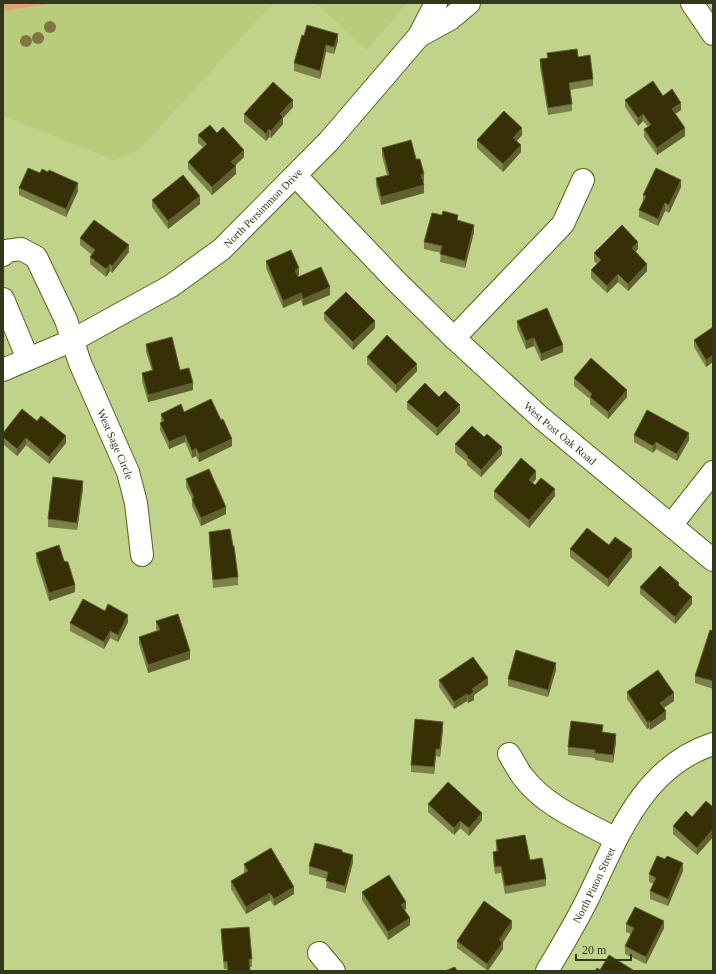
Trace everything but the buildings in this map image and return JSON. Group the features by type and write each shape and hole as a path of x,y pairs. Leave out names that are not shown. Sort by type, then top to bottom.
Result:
{"street":[{"name":"North Persimmon Drive","path":"3,370 73,340 171,286 222,249 329,141 419,36 436,3"},
{"name":"North Persimmon Drive","path":"419,36 450,19 469,3"},
{"path":"692,3 713,34"},
{"name":"West Post Oak Road","path":"296,176 394,280 454,338 540,417 672,524 713,560"},
{"path":"454,338 563,224 583,180"},
{"path":"3,254 6,251 21,249 36,257 66,320 73,340"},
{"path":"3,299 28,359"},
{"name":"West Sage Circle","path":"73,340 80,363 128,472 136,503 142,555"},
{"path":"672,524 713,472"},
{"name":"North Pinon Street","path":"547,971 577,921 635,804 656,780 682,760 713,744"},
{"name":"North Pinon Street","path":"509,754 524,778 539,794 561,809 616,840"},
{"path":"319,953 334,971"}],"shaded area":[{"path":"3,3 273,3 139,150 114,160 3,116"},
{"path":"3,3 56,3 3,11"},
{"path":"316,3 407,3 367,50"}]}
